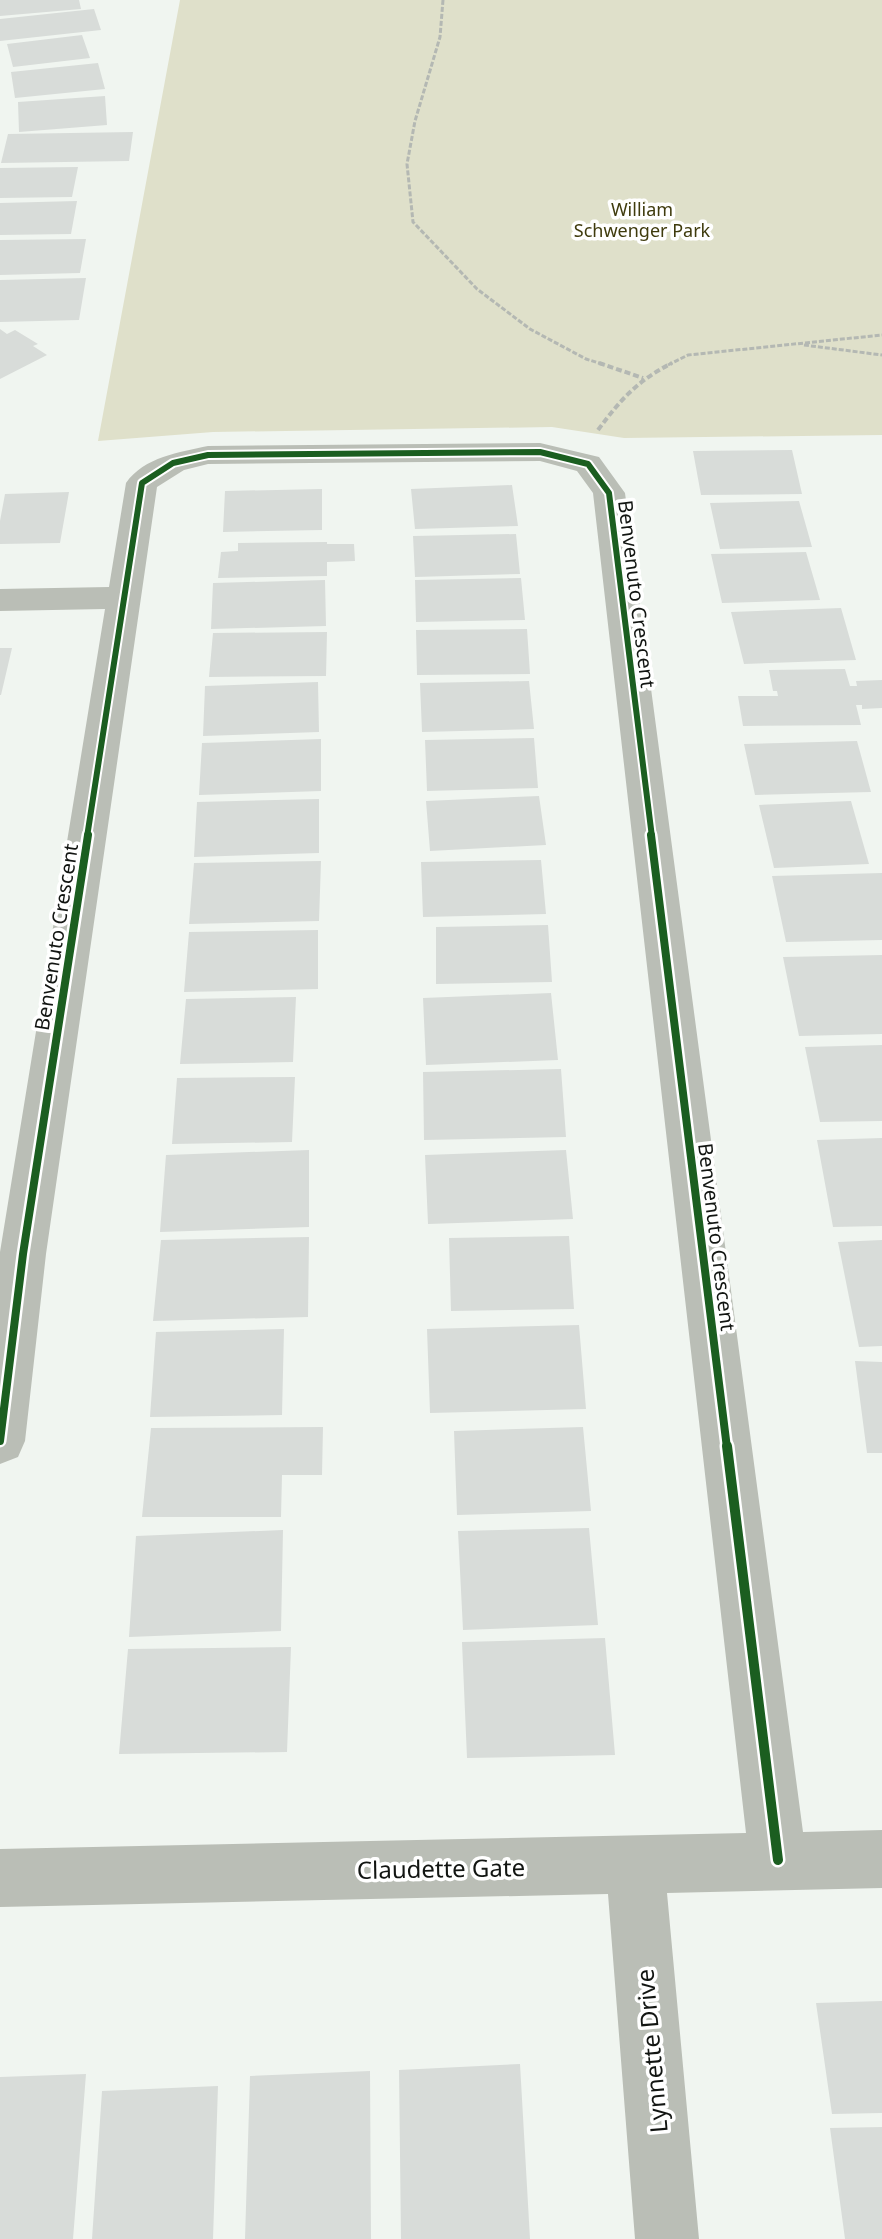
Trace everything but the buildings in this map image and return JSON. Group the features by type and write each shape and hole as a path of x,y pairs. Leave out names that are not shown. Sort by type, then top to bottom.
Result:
{"street":[{"name":"Benvenuto Crescent","path":"0,1441 23,1254 142,483 173,463 208,455 540,452 588,464 609,493 778,1860"},
{"path":"0,600 124,598"},
{"name":"Claudette Gate","path":"0,1878 882,1859"},
{"name":"Lynnette Drive","path":"635,1864 667,2239"}],"path":[{"path":"443,0 440,37 415,121 407,164 413,222 477,289 530,329 586,359 643,378"},
{"path":"588,464 598,428 643,378 688,355 882,335"},
{"path":"791,343 882,355"}],"green space":[{"name":"William Schwenger Park","path":"180,0 882,0 882,435 624,438 552,427 213,432 98,441"}],"cycle path":[{"path":"0,1441 23,1254 142,483 173,463 208,455 540,452 588,464 609,493 778,1860"}]}
